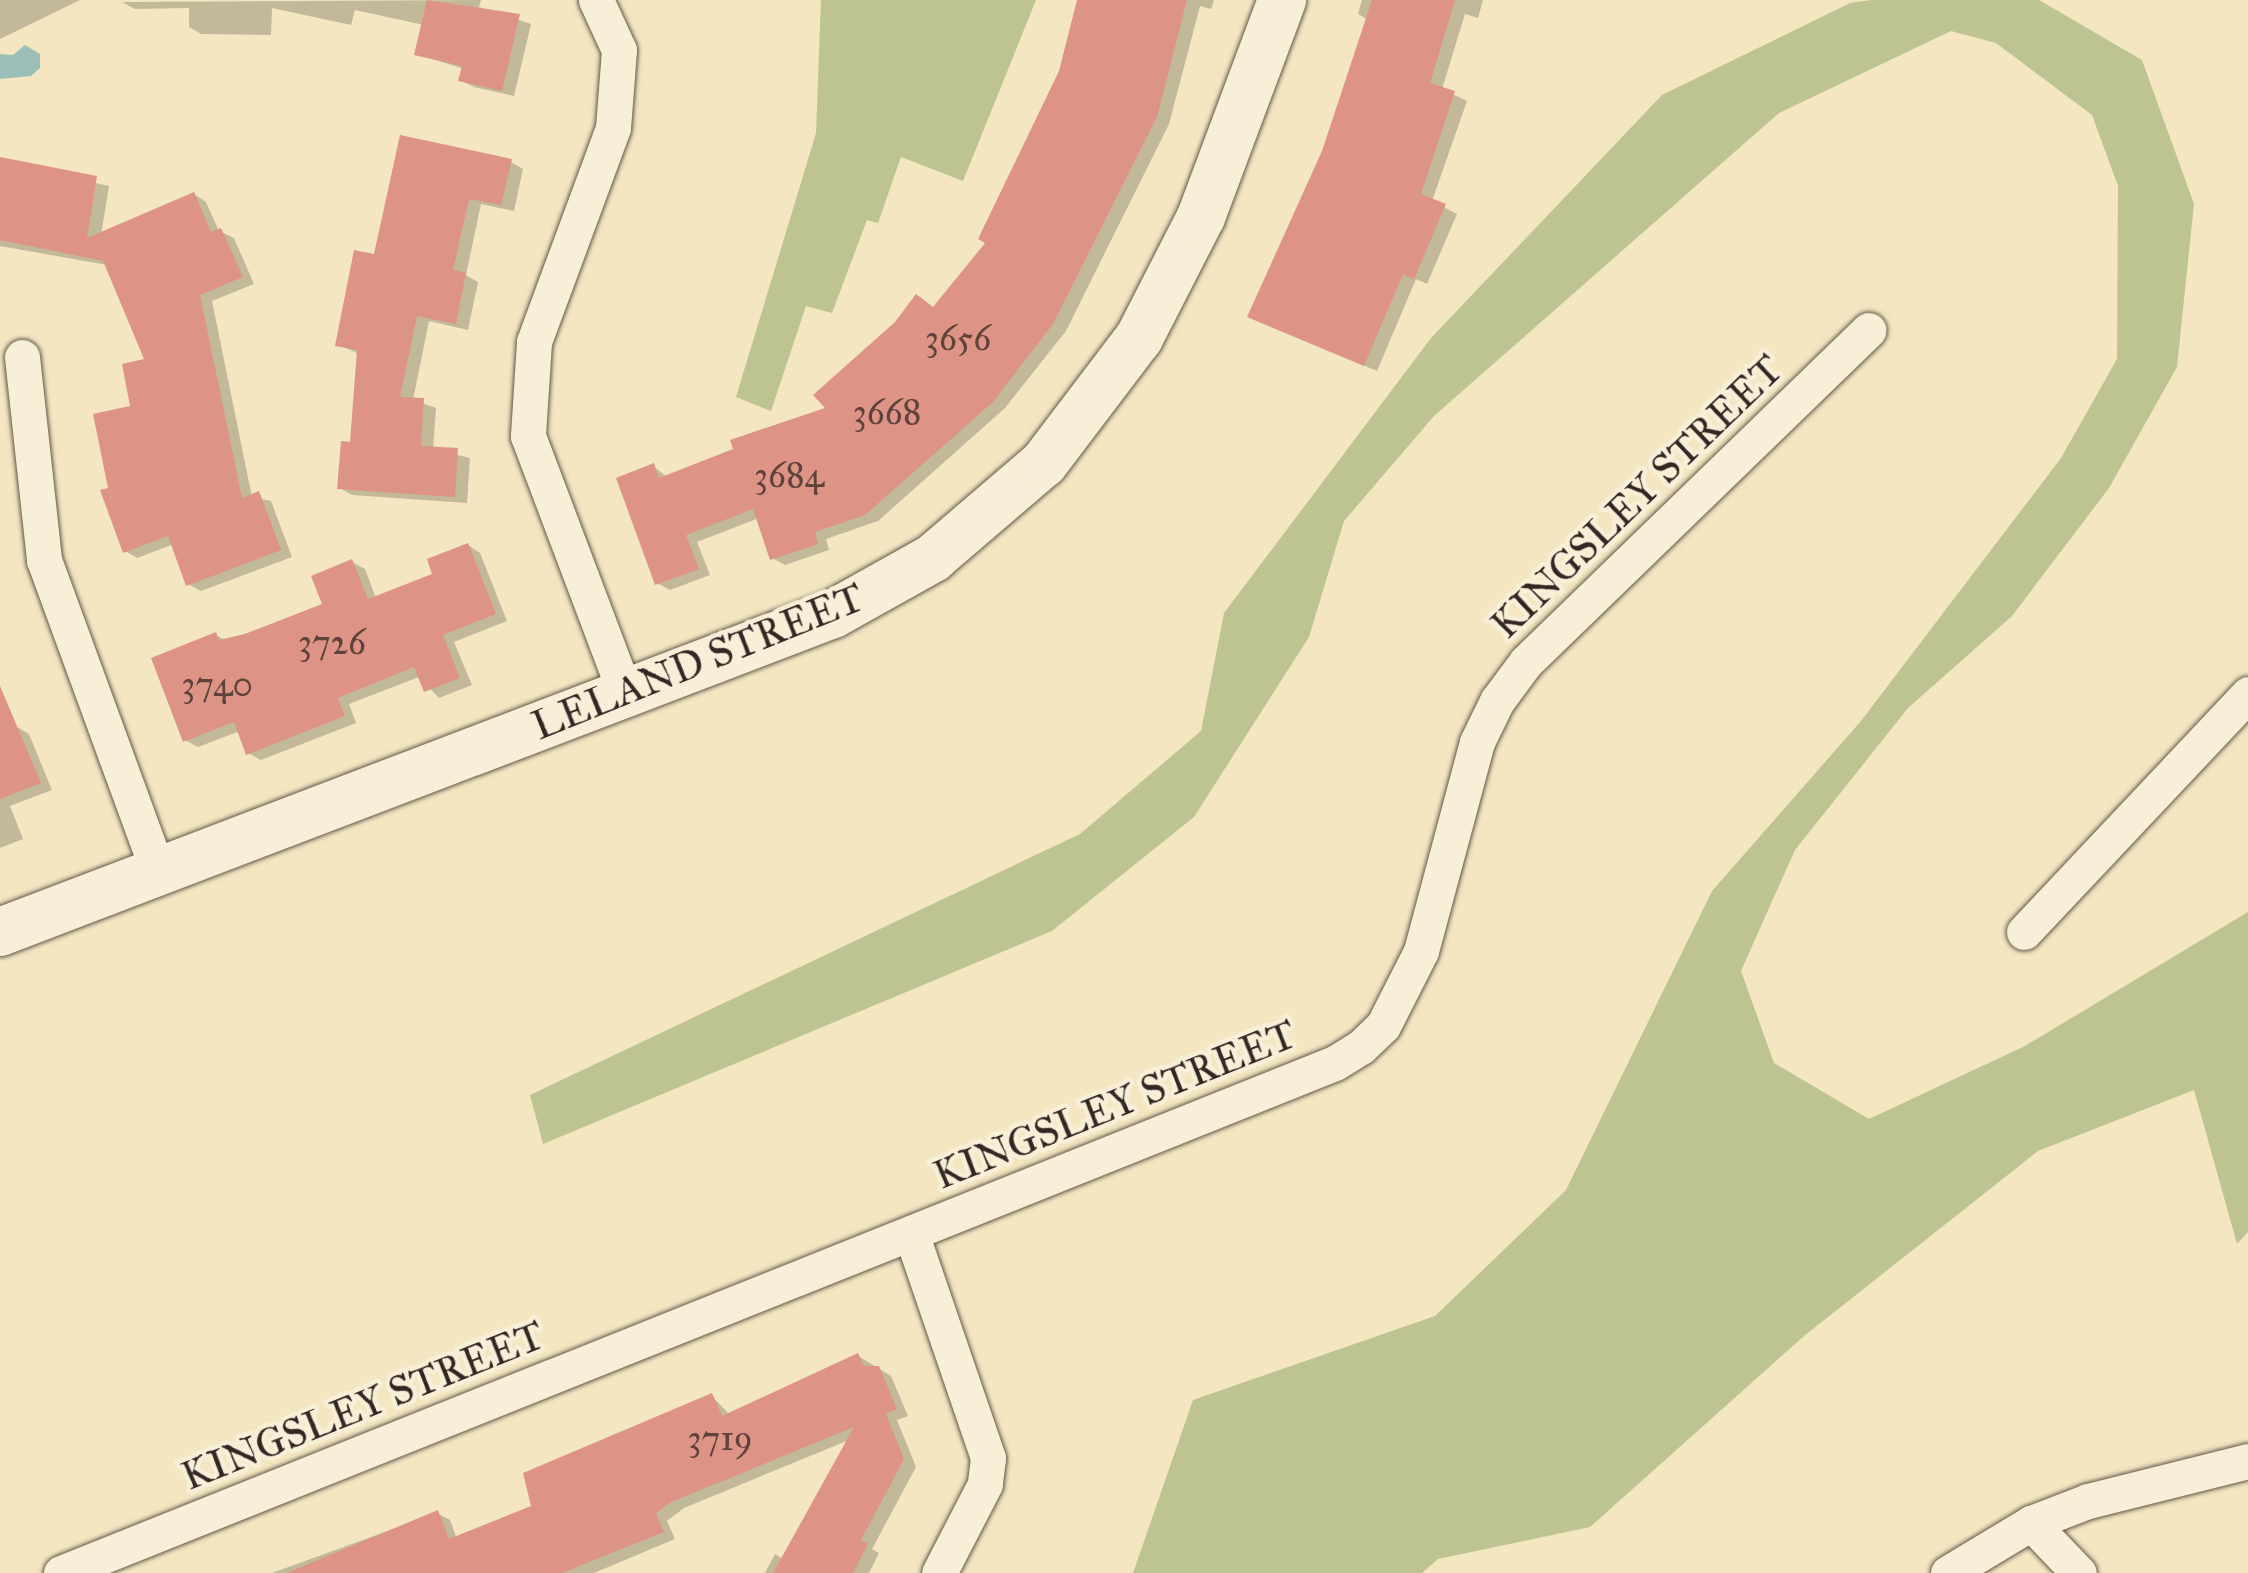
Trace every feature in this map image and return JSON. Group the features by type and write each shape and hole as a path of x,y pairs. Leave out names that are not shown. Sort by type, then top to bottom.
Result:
{"street":[{"path":"596,0 619,50 613,128 534,342 528,436 626,696"},
{"name":"LELAND STREET","path":"0,932 833,614 933,558 1044,463 1099,398 1172,278 1282,0"},
{"name":"KINGSLEY STREET","path":"61,1573 1335,1064 1361,1047 1383,1026 1420,951 1477,742 1497,701 1526,662 1869,330"},
{"path":"22,357 44,560 158,872"},
{"path":"2024,932 2248,694"},
{"path":"911,1233 988,1458 985,1484 939,1573"},
{"path":"1948,1573 2031,1523 2088,1502 2248,1460"},
{"path":"2031,1523 2079,1573"}],"green space":[{"path":"821,0 1036,0 963,181 901,157 878,223 867,220 832,313 806,306 771,411 736,397 816,133"},
{"path":"2039,0 2142,60 2194,204 2177,367 2109,488 2012,616 1908,708 1795,850 1741,971 1774,1063 1869,1119 2025,1046 2248,912 2248,1232 2237,1244 2194,1090 2038,1151 1804,1336 1590,1527 1438,1559 1422,1573 1133,1573 1193,1400 1435,1316 1566,1190 1712,891 1861,721 2061,458 2117,359 2118,186 2092,115 1996,43 1951,31 1779,113 1434,416 1344,521 1309,637 1194,817 1052,931 543,1144 530,1095 1080,834 1201,731 1224,613 1431,338 1662,95 1850,3"}],"water":[{"path":"25,45 40,54 40,68 31,76 0,79 0,54 13,55"}],"building":[{"path":"427,0 520,14 502,91 458,81 462,66 414,55"},
{"path":"1077,0 1187,0 1157,117 1053,324 993,402 865,515 815,532 818,544 770,560 753,509 686,535 699,569 655,585 616,478 654,463 659,478 733,449 730,440 825,408 813,395 895,322 916,294 933,307 985,243 978,239 1059,71"},
{"path":"1372,0 1455,0 1430,83 1455,91 1421,194 1446,204 1414,279 1403,274 1364,366 1247,317 1322,151"},
{"path":"400,135 512,159 501,205 469,199 453,270 466,273 456,324 417,316 400,397 424,398 421,446 458,448 455,497 337,489 341,441 350,442 357,350 335,346 354,250 374,254"},
{"path":"0,157 97,176 87,238 194,192 211,232 221,228 243,277 200,295 242,498 259,491 281,550 186,586 168,536 123,553 100,490 108,488 93,414 130,406 122,364 144,359 103,261 0,240"},
{"path":"468,543 496,614 443,635 460,678 424,692 414,667 338,698 345,716 246,755 234,722 183,742 151,658 216,632 219,640 245,634 322,604 311,576 352,559 368,599 432,574 427,559"},
{"path":"0,686 41,783 0,799"},
{"path":"858,1353 864,1366 879,1366 897,1409 886,1414 904,1459 861,1540 868,1544 853,1573 773,1573 854,1427 671,1502 656,1513 664,1532 562,1573 287,1573 438,1510 449,1539 531,1506 523,1473 712,1393 722,1416"}]}
